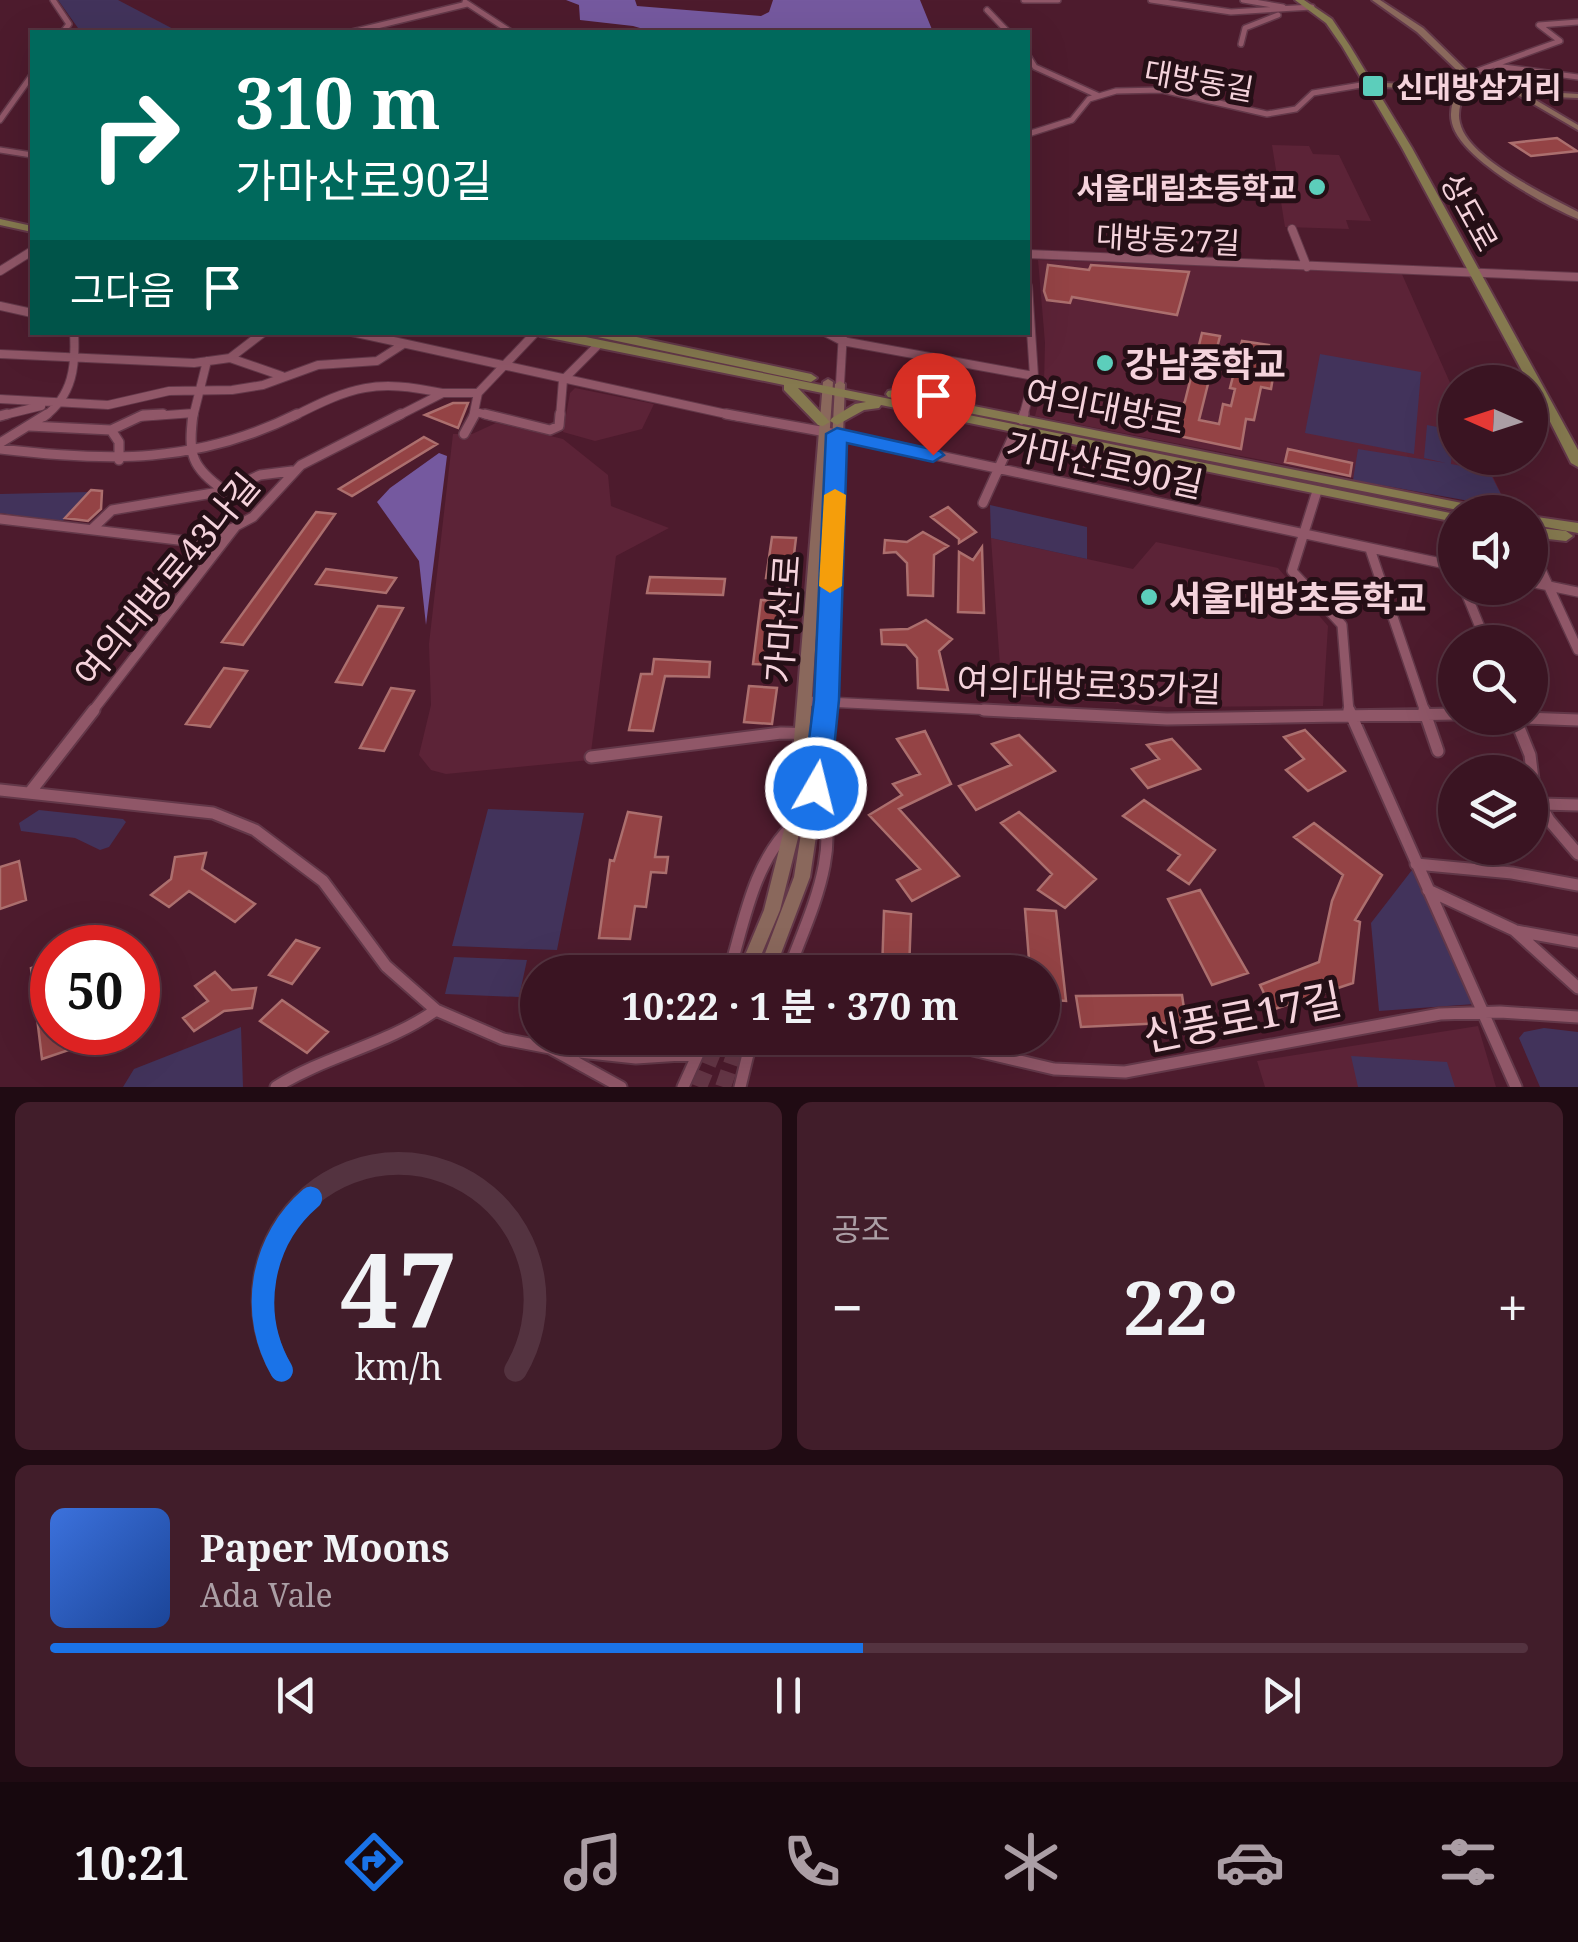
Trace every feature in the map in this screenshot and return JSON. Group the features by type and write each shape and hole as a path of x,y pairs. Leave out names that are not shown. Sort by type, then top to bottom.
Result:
{"main road":[{"path":"1375,0 1420,30 1466,76 1458,92 1455,122 1471,149 1578,216"},
{"name":"상도로","path":"1297,4 1312,7 1330,21 1475,273 1578,463"},
{"path":"1368,84 1578,96"},
{"path":"1519,92 1578,128"},
{"path":"0,212 30,219"},
{"path":"0,222 30,228"},
{"name":"여의대방로","path":"563,335 834,384 1317,492 1438,515"},
{"name":"여의대방로","path":"596,339 782,383 834,384 895,405 1438,503"},
{"path":"782,383 799,394 830,427 860,407 895,405"},
{"name":"가마산로","path":"753,955 772,910 794,825 834,384"},
{"name":"가마산로","path":"772,955 802,877 824,734 830,427"},
{"path":"1548,523 1578,528"},
{"path":"1548,534 1578,537"}],"street":[{"path":"54,0 69,24 64,30"},
{"path":"1025,1 1058,0"},
{"path":"1151,0 1216,13 1281,12"},
{"path":"1244,0 1297,4"},
{"path":"360,30 465,2 508,30"},
{"path":"1241,44 1245,28 1297,4"},
{"path":"987,10 1006,30"},
{"path":"1466,76 1560,42 1539,25 1578,22"},
{"path":"1030,59 1035,67 1096,95"},
{"path":"1494,66 1578,76"},
{"path":"0,120 30,77"},
{"name":"대방동길","path":"1030,133 1072,120 1096,95 1128,90 1162,90 1239,110 1276,114 1296,109 1313,93 1368,84"},
{"path":"0,150 30,155"},
{"name":"대방동27길","path":"1292,230 1307,267"},
{"path":"0,271 30,252"},
{"name":"대방동27길","path":"1030,254 1578,277"},
{"path":"0,306 30,313"},
{"path":"983,503 1019,425 1034,376 1030,316"},
{"path":"0,446 72,389 77,372 74,335"},
{"path":"0,354 208,362 230,358 260,335"},
{"name":"가마산로90길","path":"364,335 503,368 830,427 997,470 1438,562"},
{"path":"464,434 476,412 478,393 535,335"},
{"path":"834,384 843,337 1034,376"},
{"path":"476,412 550,430 559,426 564,380 596,339"},
{"path":"0,399 108,404 169,391 232,390 318,365 377,362 402,345"},
{"path":"230,358 282,376"},
{"path":"208,362 196,391 192,451 199,471 226,491"},
{"path":"377,362 384,383"},
{"path":"0,446 119,460 192,451 264,431 343,394 384,383 443,393"},
{"name":"여의대방로43나길","path":"31,791 236,526 253,516 292,471 443,393 478,393"},
{"path":"0,416 59,403"},
{"path":"29,426 111,430 143,415 194,413"},
{"path":"111,430 119,442 119,460"},
{"path":"92,530 112,510 226,491 260,475 292,471"},
{"path":"1317,492 1292,570 1342,625 1349,713 1516,1087"},
{"path":"0,519 195,542 236,526"},
{"path":"1370,548 1438,751"},
{"path":"1548,586 1578,592"},
{"path":"1548,588 1578,650"},
{"name":"여의대방로35가길","path":"806,701 1167,719 1438,713"},
{"path":"1548,719 1578,720"},
{"path":"592,757 804,732 824,734"},
{"path":"1522,735 1530,754"},
{"path":"794,955 824,868 826,800 816,788"},
{"path":"0,790 213,813 256,830 323,881 386,966 436,1010 503,1039 520,1042"},
{"path":"1548,804 1578,804"},
{"path":"1548,818 1578,854"},
{"path":"734,955 769,857 782,833 794,825"},
{"path":"1416,864 1578,885"},
{"path":"1428,890 1514,930 1578,942"},
{"path":"1514,930 1578,988"},
{"path":"276,1087 326,1059 374,1046 416,1026 436,1010"},
{"name":"신풍로17길","path":"994,1055 1054,1069 1125,1072 1386,1022 1485,1012 1578,1018"},
{"path":"563,1055 621,1087"},
{"path":"596,1055 682,1055"},
{"path":"683,1087 697,1055"},
{"path":"740,1087 747,1055"}],"shaded area":[{"path":"58,0 118,0 175,30 76,30"},
{"path":"566,0 635,0 637,6 761,16 769,12 773,0 920,0 932,30 640,30 580,20 579,5"},
{"name":"서울대림초등학교","path":"1272,145 1309,146 1313,154 1339,155 1371,221 1346,220 1349,229 1285,227"},
{"path":"1038,260 1401,272 1442,365 1438,365 1438,475 1492,475 1502,495 1441,495 1035,416 1044,382"},
{"path":"1320,354 1421,372 1414,454 1305,433"},
{"path":"575,388 654,404 642,429 595,441 563,432 570,393"},
{"path":"496,423 563,439 608,475 611,506 669,528 616,556 590,760 446,774 431,770 419,755 431,705 429,644 453,434 472,434"},
{"path":"1427,425 1438,427 1438,461 1424,458"},
{"path":"1358,449 1438,462 1438,475 1491,475 1501,495 1438,495 1353,480"},
{"path":"439,453 447,456 426,625 419,561 377,502"},
{"path":"89,492 62,522 0,513 0,494"},
{"path":"990,505 1087,527 1087,559 991,538"},
{"name":"서울대방초등학교","path":"991,538 1133,569 1156,542 1278,568 1328,626 1323,706 1165,707 1002,695"},
{"path":"488,809 584,813 557,950 452,946"},
{"path":"39,810 126,822 109,847 100,850 75,838 21,831 19,823"},
{"path":"1412,870 1475,1004 1379,1011 1371,923"},
{"path":"454,957 520,960 519,997 445,994"},
{"path":"1478,1026 1496,1087 1265,1087 1257,1061"},
{"path":"241,1027 243,1087 123,1087 134,1069"},
{"path":"1544,1028 1578,1032 1578,1087 1540,1087 1519,1038 1524,1032"},
{"path":"1351,1056 1447,1062 1455,1087 1358,1087"}],"building":[{"path":"1557,138 1577,151 1531,156 1511,143"},
{"path":"1048,265 1189,272 1177,315 1072,297 1070,303 1047,300 1044,291"},
{"path":"1202,333 1220,336 1199,420 1219,424 1223,404 1231,406 1235,389 1230,388 1242,341 1269,345 1263,376 1273,377 1271,389 1261,387 1254,420 1246,419 1241,449 1179,436 1171,430 1185,401"},
{"path":"453,403 468,403 458,428 425,415"},
{"path":"424,437 437,444 352,496 339,489"},
{"path":"1288,449 1352,463 1350,476 1285,462"},
{"path":"91,490 102,491 101,509 88,521 65,518"},
{"path":"948,507 976,532 959,543 931,517"},
{"path":"316,512 335,514 243,645 222,642"},
{"path":"923,532 948,546 934,555 933,596 908,595 907,563 896,552 884,553 885,540 907,542"},
{"path":"772,537 796,538 791,579 766,578"},
{"path":"982,547 984,613 958,612 959,552 973,560"},
{"path":"326,569 396,578 386,593 316,584"},
{"path":"650,577 725,579 723,595 647,593"},
{"path":"761,600 789,601 782,665 753,664"},
{"path":"378,606 403,608 362,685 336,682"},
{"path":"926,620 952,639 939,651 948,690 918,688 917,658 906,645 882,644 881,630 908,629"},
{"path":"654,659 710,662 709,677 665,676 653,731 629,730 641,674 652,674"},
{"path":"224,668 247,671 210,727 186,724"},
{"path":"749,686 777,688 772,724 744,722"},
{"path":"391,688 414,691 384,751 360,748"},
{"path":"1305,730 1345,771 1308,791 1286,770 1304,759 1284,737"},
{"path":"925,731 951,784 899,809 959,876 912,901 897,880 920,869 869,815 902,795 893,784 920,774 897,739"},
{"path":"1019,735 1055,771 976,810 959,786 1011,765 992,744"},
{"path":"1172,739 1200,769 1148,788 1132,769 1159,759 1147,745"},
{"path":"1144,800 1215,850 1189,884 1168,870 1180,855 1123,816"},
{"path":"628,812 661,817 655,857 668,857 666,873 651,872 646,907 635,906 630,939 599,938 610,860 614,861"},
{"path":"1019,812 1096,879 1065,908 1038,890 1052,874 1001,823"},
{"path":"1314,823 1382,875 1355,920 1360,922 1353,983 1272,1010 1260,985 1319,962 1332,901 1343,875 1294,837"},
{"path":"206,853 202,869 255,904 235,922 189,891 169,907 151,895 171,879 175,857"},
{"path":"19,861 26,900 0,909 0,867"},
{"path":"1200,890 1248,973 1212,985 1168,899"},
{"path":"1025,909 1056,911 1066,1001 1060,1000 1060,955 1029,955"},
{"path":"884,911 911,914 910,955 883,955"},
{"path":"296,940 319,948 292,984 269,975"},
{"path":"215,972 232,990 256,988 252,1008 224,1011 194,1031 183,1018 208,1001 195,986"},
{"path":"1182,995 1186,1022 1081,1027 1076,996"},
{"path":"282,1000 328,1032 307,1053 260,1021"}],"tunnel":[{"path":"699,1087 712,1055"},
{"path":"723,1087 734,1055"}],"slow traffic":[{"path":"830,586 835,495"}],"place":[{"name":"신대방삼거리","path":"1373,86"},
{"name":"서울대림초등학교","path":"1317,187"},
{"name":"강남중학교","path":"1105,363"},
{"name":"서울대방초등학교","path":"1149,597"}],"route":[{"path":"816,788 824,734 837,434 933,455"}]}
